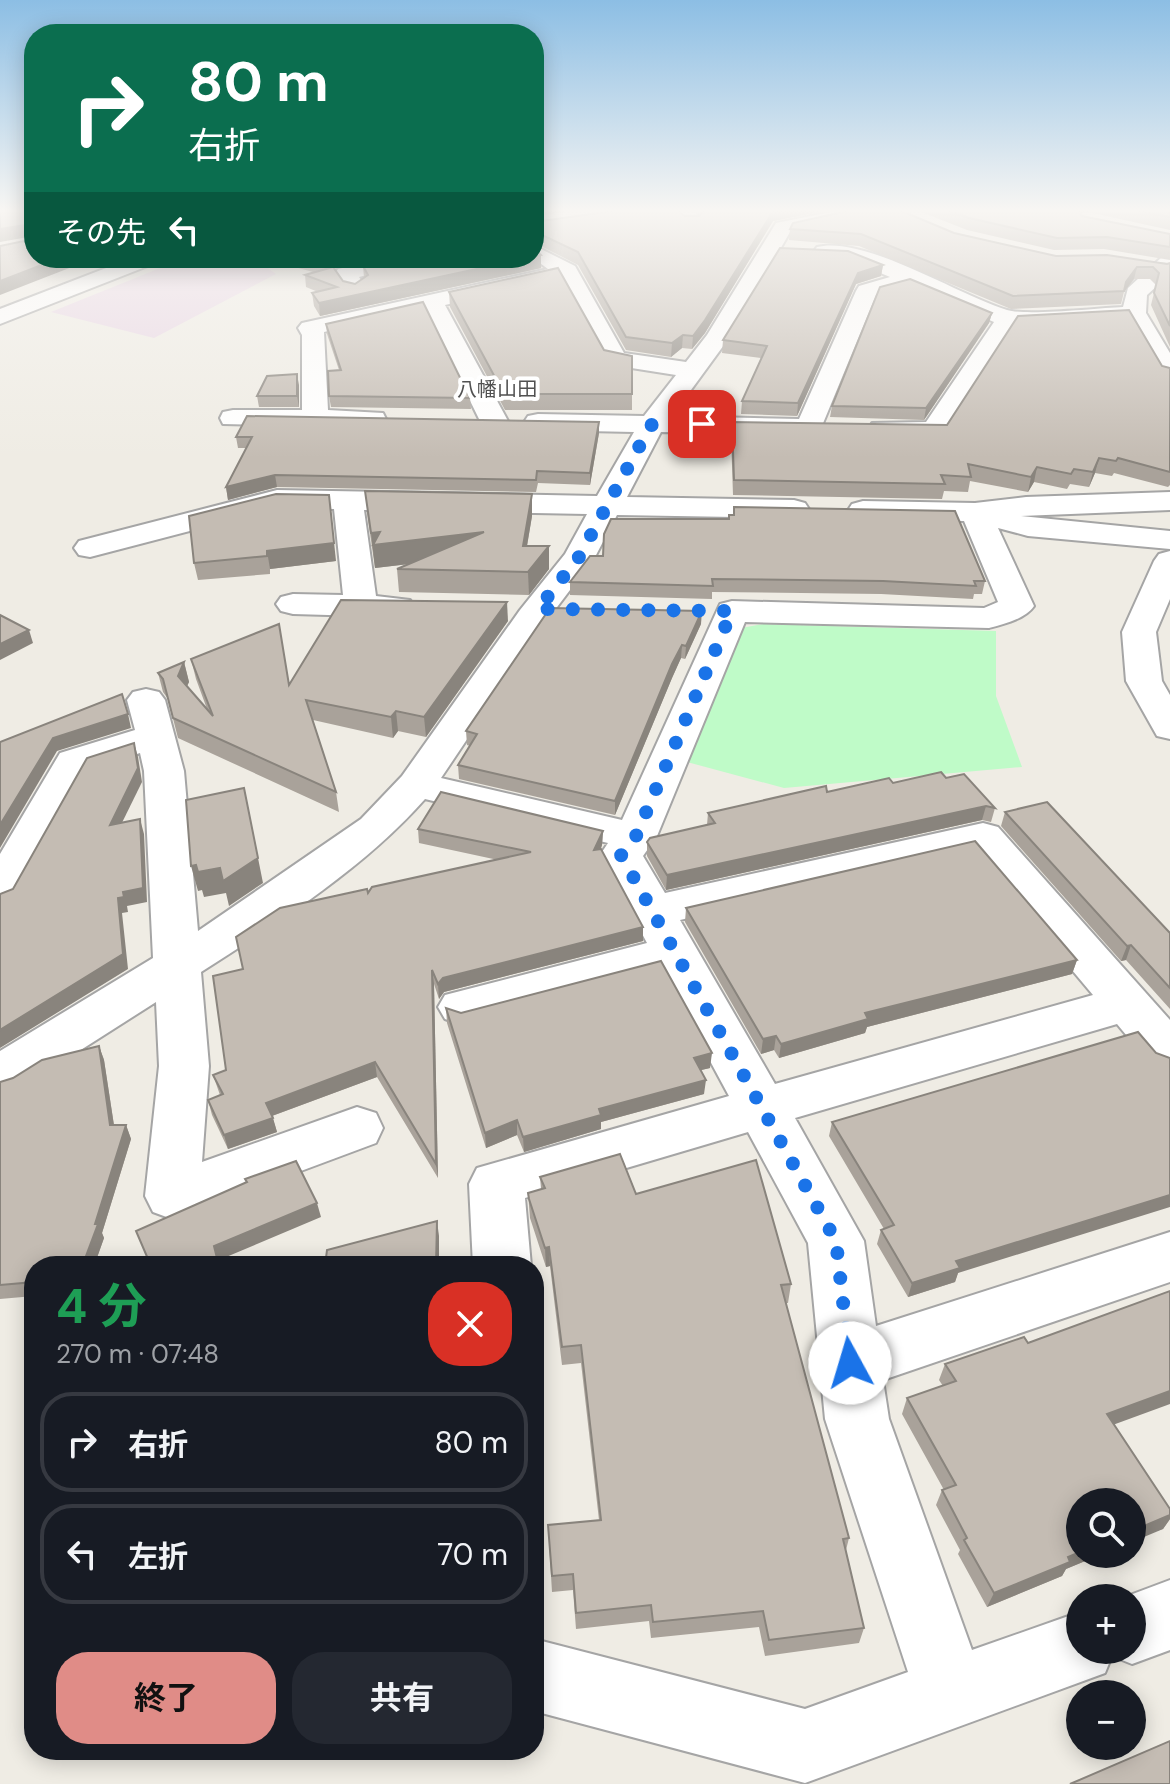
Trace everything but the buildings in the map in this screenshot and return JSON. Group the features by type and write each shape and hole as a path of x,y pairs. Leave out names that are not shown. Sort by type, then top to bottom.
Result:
{"street":[{"path":"0,317 63,292"},
{"path":"315,418 314,335 310,328 471,292"},
{"path":"579,292 615,359 693,370"},
{"path":"0,1076 234,930 376,828 416,785 538,609 579,557 651,425 717,338 744,292"},
{"path":"809,427 866,292"},
{"path":"944,292 1007,319 1170,318"},
{"path":"1137,292 1136,317 1169,371"},
{"path":"432,301 494,421"},
{"path":"464,421 934,431 1007,319"},
{"path":"233,418 404,420"},
{"path":"90,548 277,499 975,512 1026,506 1170,501"},
{"path":"348,500 361,607"},
{"path":"975,512 1028,527 1170,540"},
{"path":"952,1694 857,1419 836,1241 621,855 636,836 717,611 989,618 1017,606 975,512"},
{"path":"1170,561 1139,632 1144,681 1170,728"},
{"path":"293,604 435,607"},
{"path":"494,608 583,609"},
{"path":"0,892 74,761 151,718 164,771 184,1066 172,1196 357,1128"},
{"path":"416,785 636,836"},
{"path":"462,1007 664,932 983,836 1170,1053"},
{"path":"501,1256 496,1184 1127,1003"},
{"path":"850,1363 1170,1257"},
{"path":"1146,1624 1170,1615"},
{"path":"544,1678 805,1746 1066,1653"}],"shaded area":[{"path":"100,292 241,292 154,338 51,312"}],"green space":[{"path":"763,624 996,631 996,696 1022,767 784,788 687,762 741,628"}],"district":[{"name":"八幡山田","path":"497,389"}],"route":[{"path":"702,424 651,425 579,557 538,609 732,611 636,836 621,855 836,1241 850,1363"}]}
